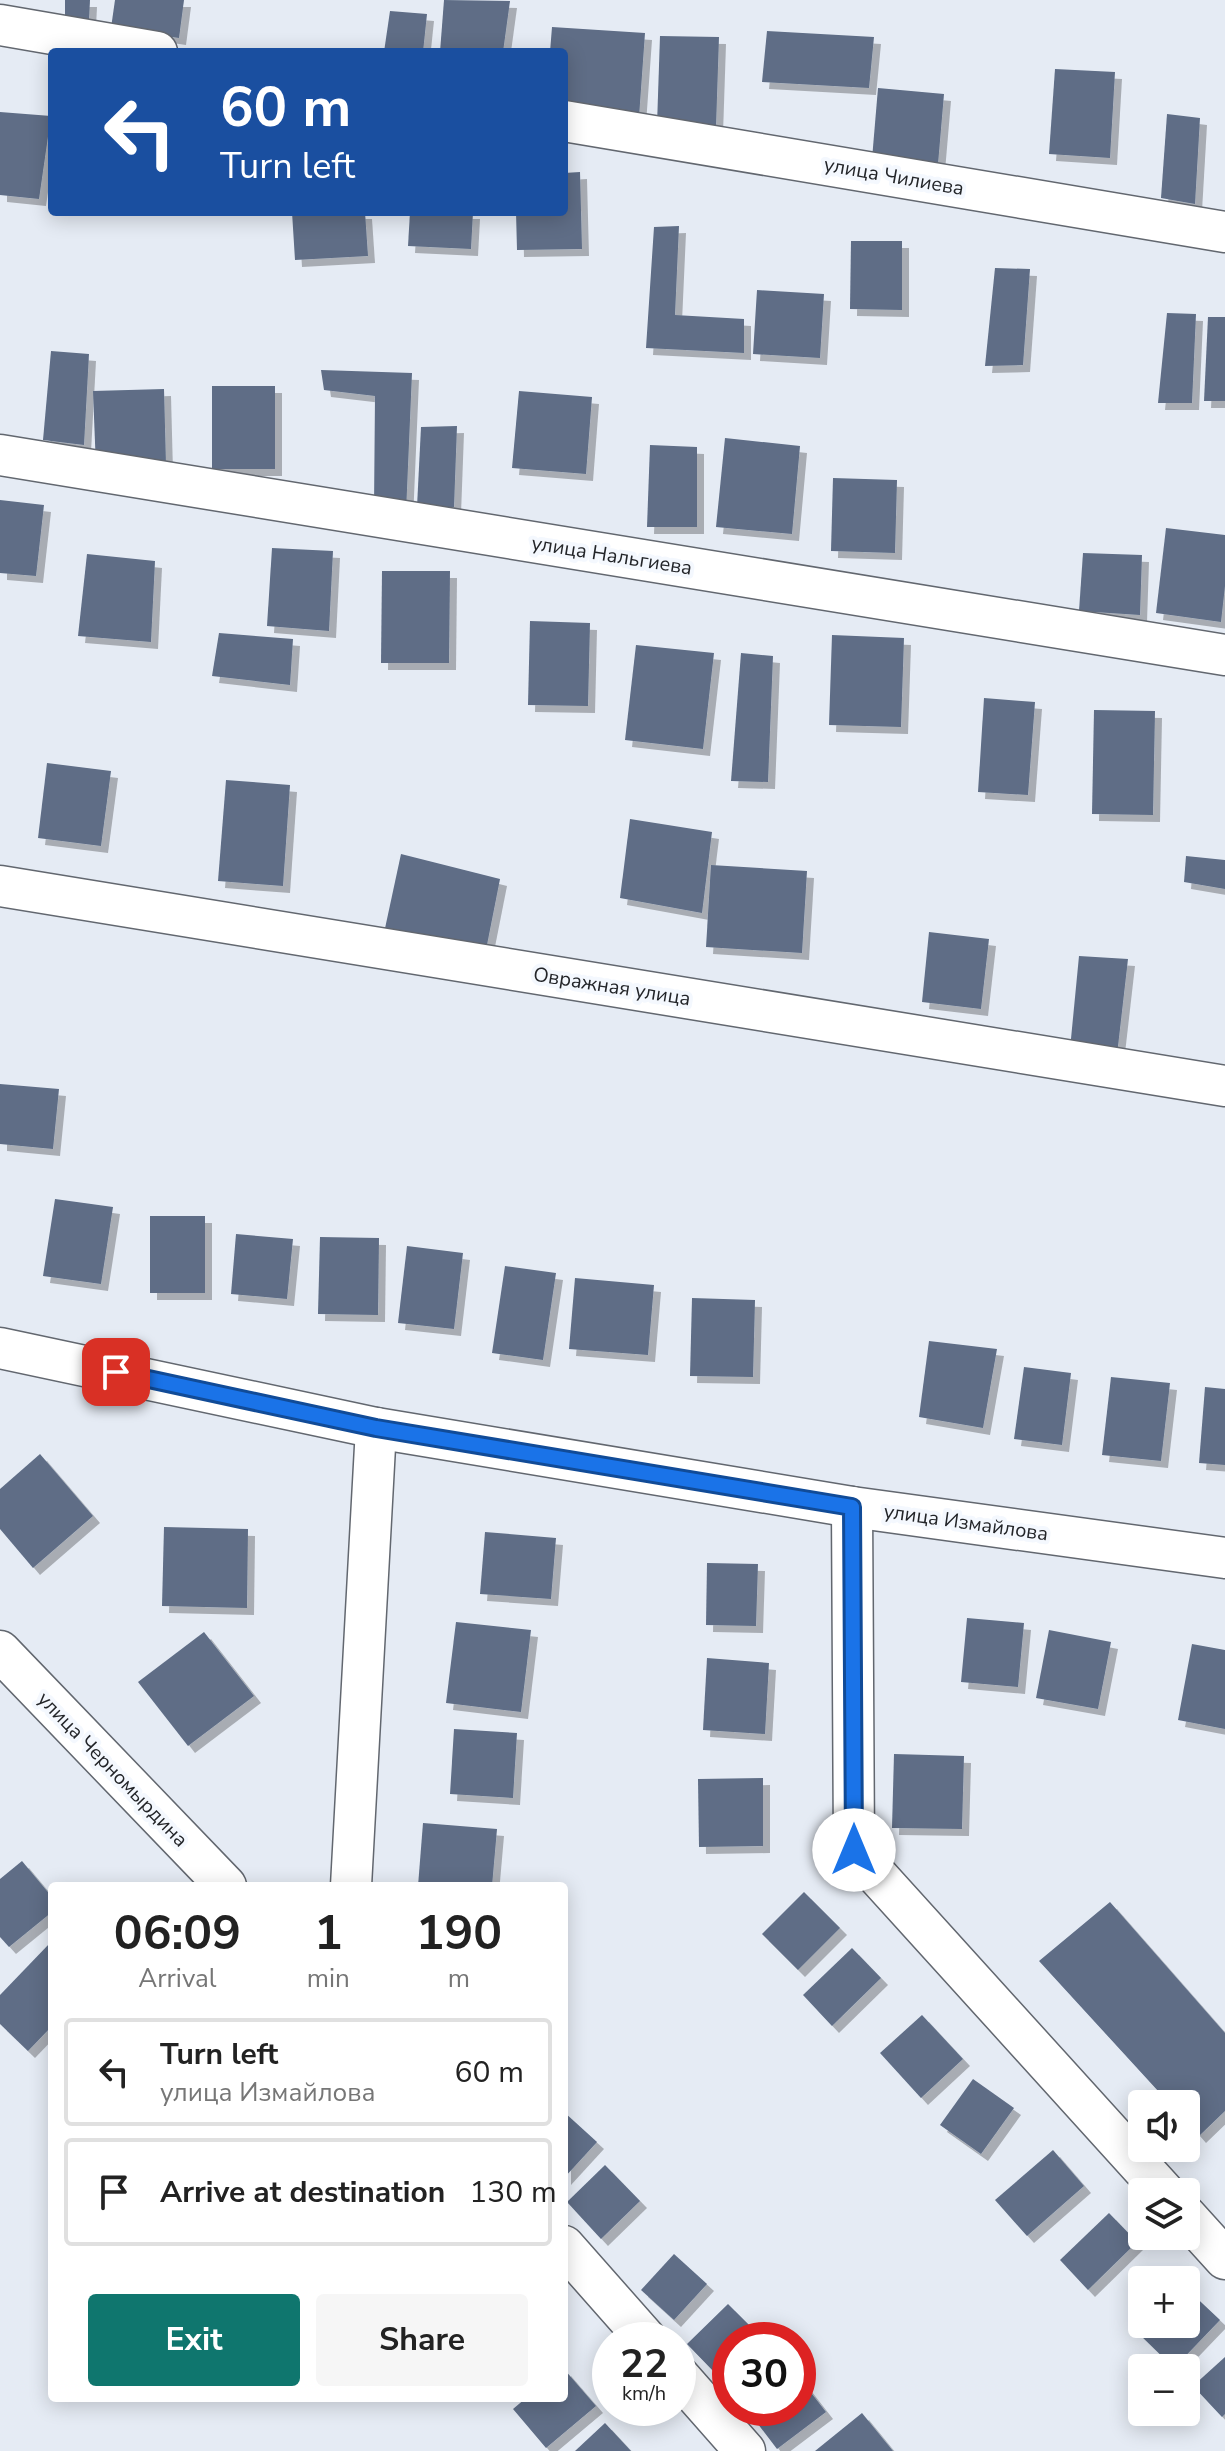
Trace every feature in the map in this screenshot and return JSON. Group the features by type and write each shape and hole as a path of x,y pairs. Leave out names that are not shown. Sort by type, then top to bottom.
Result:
{"street":[{"path":"0,25 134,48"},
{"name":"улица Чилиева","path":"568,122 1225,232"},
{"name":"улица Нальгиева","path":"0,455 1225,655"},
{"name":"Овражная улица","path":"0,886 1225,1086"},
{"name":"улица Измайлова","path":"0,1348 376,1428 852,1507 1225,1558"},
{"path":"351,1882 376,1428"},
{"path":"852,1507 854,1850 1151,2178"},
{"name":"улица Черномырдина","path":"0,1651 222,1882"},
{"path":"1200,2231 1225,2259"},
{"path":"568,2251 631,2322"},
{"path":"696,2395 745,2451"}],"building":[{"path":"65,0 90,0 89,20 65,20"},
{"path":"115,0 184,0 179,38 111,28"},
{"path":"444,0 510,1 504,48 440,48"},
{"path":"390,11 427,14 423,48 385,48"},
{"path":"552,27 645,33 639,117 568,112 568,48 550,48"},
{"path":"767,31 874,37 869,88 762,82"},
{"path":"660,36 719,37 716,127 657,125"},
{"path":"1055,69 1115,72 1110,158 1049,154"},
{"path":"878,88 944,94 938,164 872,159"},
{"path":"0,112 48,116 39,199 0,195"},
{"path":"1167,114 1200,118 1195,204 1161,198"},
{"path":"580,172 582,249 517,250 516,216 568,216 568,173"},
{"path":"292,216 365,216 368,256 295,260"},
{"path":"410,216 473,216 471,249 408,246"},
{"path":"679,226 675,315 744,319 744,353 646,348 654,227"},
{"path":"851,241 902,241 902,310 850,309"},
{"path":"995,268 1030,269 1023,365 985,366"},
{"path":"757,290 824,294 820,358 753,354"},
{"path":"1167,313 1196,314 1192,403 1158,403"},
{"path":"1208,317 1225,317 1225,401 1204,401"},
{"path":"51,351 89,354 84,445 43,440"},
{"path":"321,370 412,373 406,513 374,508 375,396 324,390"},
{"path":"212,386 275,386 275,469 212,469"},
{"path":"164,389 166,465 96,468 93,391"},
{"path":"519,391 592,397 586,474 512,468"},
{"path":"457,426 454,507 417,507 421,427"},
{"path":"725,438 800,446 792,534 716,527"},
{"path":"650,445 697,447 697,527 647,527"},
{"path":"833,478 897,480 895,553 831,551"},
{"path":"0,500 44,505 36,576 0,573"},
{"path":"1166,528 1225,535 1221,622 1156,613"},
{"path":"272,548 333,551 329,631 267,626"},
{"path":"1083,553 1142,555 1140,615 1079,611"},
{"path":"87,554 155,561 151,642 78,636"},
{"path":"382,571 450,571 449,663 381,663"},
{"path":"530,621 590,623 588,706 528,705"},
{"path":"219,633 293,639 290,685 212,676"},
{"path":"832,635 904,638 901,727 829,725"},
{"path":"636,645 714,653 703,749 625,740"},
{"path":"741,653 773,656 768,782 731,781"},
{"path":"984,698 1035,702 1028,795 978,792"},
{"path":"1094,710 1155,711 1153,815 1092,814"},
{"path":"47,763 111,771 101,846 38,838"},
{"path":"226,780 290,785 283,886 218,881"},
{"path":"630,819 712,832 702,913 620,898"},
{"path":"401,854 500,879 485,955 384,933"},
{"path":"1186,856 1225,860 1225,889 1184,882"},
{"path":"711,865 807,871 802,953 706,947"},
{"path":"929,932 989,939 981,1009 922,1002"},
{"path":"1079,956 1128,959 1117,1055 1070,1049"},
{"path":"0,1084 59,1089 53,1149 0,1144"},
{"path":"55,1199 113,1207 101,1284 43,1276"},
{"path":"150,1216 205,1216 205,1293 150,1293"},
{"path":"236,1234 293,1239 287,1299 231,1294"},
{"path":"320,1237 379,1238 378,1315 318,1314"},
{"path":"407,1246 463,1253 454,1329 398,1323"},
{"path":"505,1266 556,1273 543,1360 492,1353"},
{"path":"575,1278 654,1285 648,1355 569,1349"},
{"path":"692,1298 755,1300 753,1377 690,1376"},
{"path":"929,1341 997,1349 983,1428 919,1417"},
{"path":"1024,1367 1071,1373 1062,1445 1014,1439"},
{"path":"1111,1377 1170,1383 1161,1461 1102,1455"},
{"path":"1205,1387 1225,1389 1225,1465 1199,1463"},
{"path":"40,1454 93,1516 33,1568 0,1529 0,1489"},
{"path":"164,1527 248,1529 247,1608 162,1606"},
{"path":"485,1532 556,1538 551,1599 480,1594"},
{"path":"707,1563 758,1564 756,1626 706,1625"},
{"path":"967,1618 1024,1623 1018,1687 961,1682"},
{"path":"456,1622 531,1630 521,1712 446,1703"},
{"path":"1049,1630 1111,1642 1098,1709 1036,1698"},
{"path":"204,1632 254,1696 188,1746 138,1682"},
{"path":"1192,1644 1225,1650 1225,1729 1178,1720"},
{"path":"707,1658 769,1663 765,1734 703,1730"},
{"path":"454,1729 517,1733 513,1798 450,1794"},
{"path":"894,1754 964,1756 962,1829 892,1828"},
{"path":"763,1778 763,1846 699,1847 698,1779"},
{"path":"423,1823 497,1829 492,1882 418,1882"},
{"path":"22,1861 48,1892 48,1915 9,1947 0,1937 0,1879"},
{"path":"804,1892 840,1928 798,1970 762,1934"},
{"path":"1110,1902 1225,2033 1225,2111 1200,2135 1200,2090 1157,2090 1039,1961"},
{"path":"48,1945 48,2030 28,2051 0,2024 0,1995"},
{"path":"852,1948 881,1978 832,2026 803,1995"},
{"path":"922,2015 963,2059 921,2098 880,2053"},
{"path":"973,2079 1014,2108 981,2154 940,2125"},
{"path":"568,2116 597,2142 568,2174"},
{"path":"1053,2150 1084,2186 1027,2236 995,2200"},
{"path":"605,2165 640,2201 601,2239 568,2201"},
{"path":"1109,2213 1128,2233 1129,2250 1088,2290 1060,2260"},
{"path":"674,2254 707,2284 674,2320 641,2290"},
{"path":"1200,2301 1220,2320 1187,2354 1160,2354 1143,2338 1200,2338"},
{"path":"728,2304 746,2322 712,2322 712,2370 696,2353 696,2335"},
{"path":"1225,2357 1225,2414 1222,2417 1200,2393 1200,2380"},
{"path":"568,2374 592,2401 592,2409 546,2448 513,2409 521,2402 568,2402"},
{"path":"816,2399 826,2412 816,2420"},
{"path":"862,2413 893,2451 815,2451"},
{"path":"602,2426 608,2426 631,2451 575,2451"},
{"path":"759,2426 807,2426 777,2449"}],"route":[{"path":"116,1372 376,1428 852,1507 854,1850"}]}
